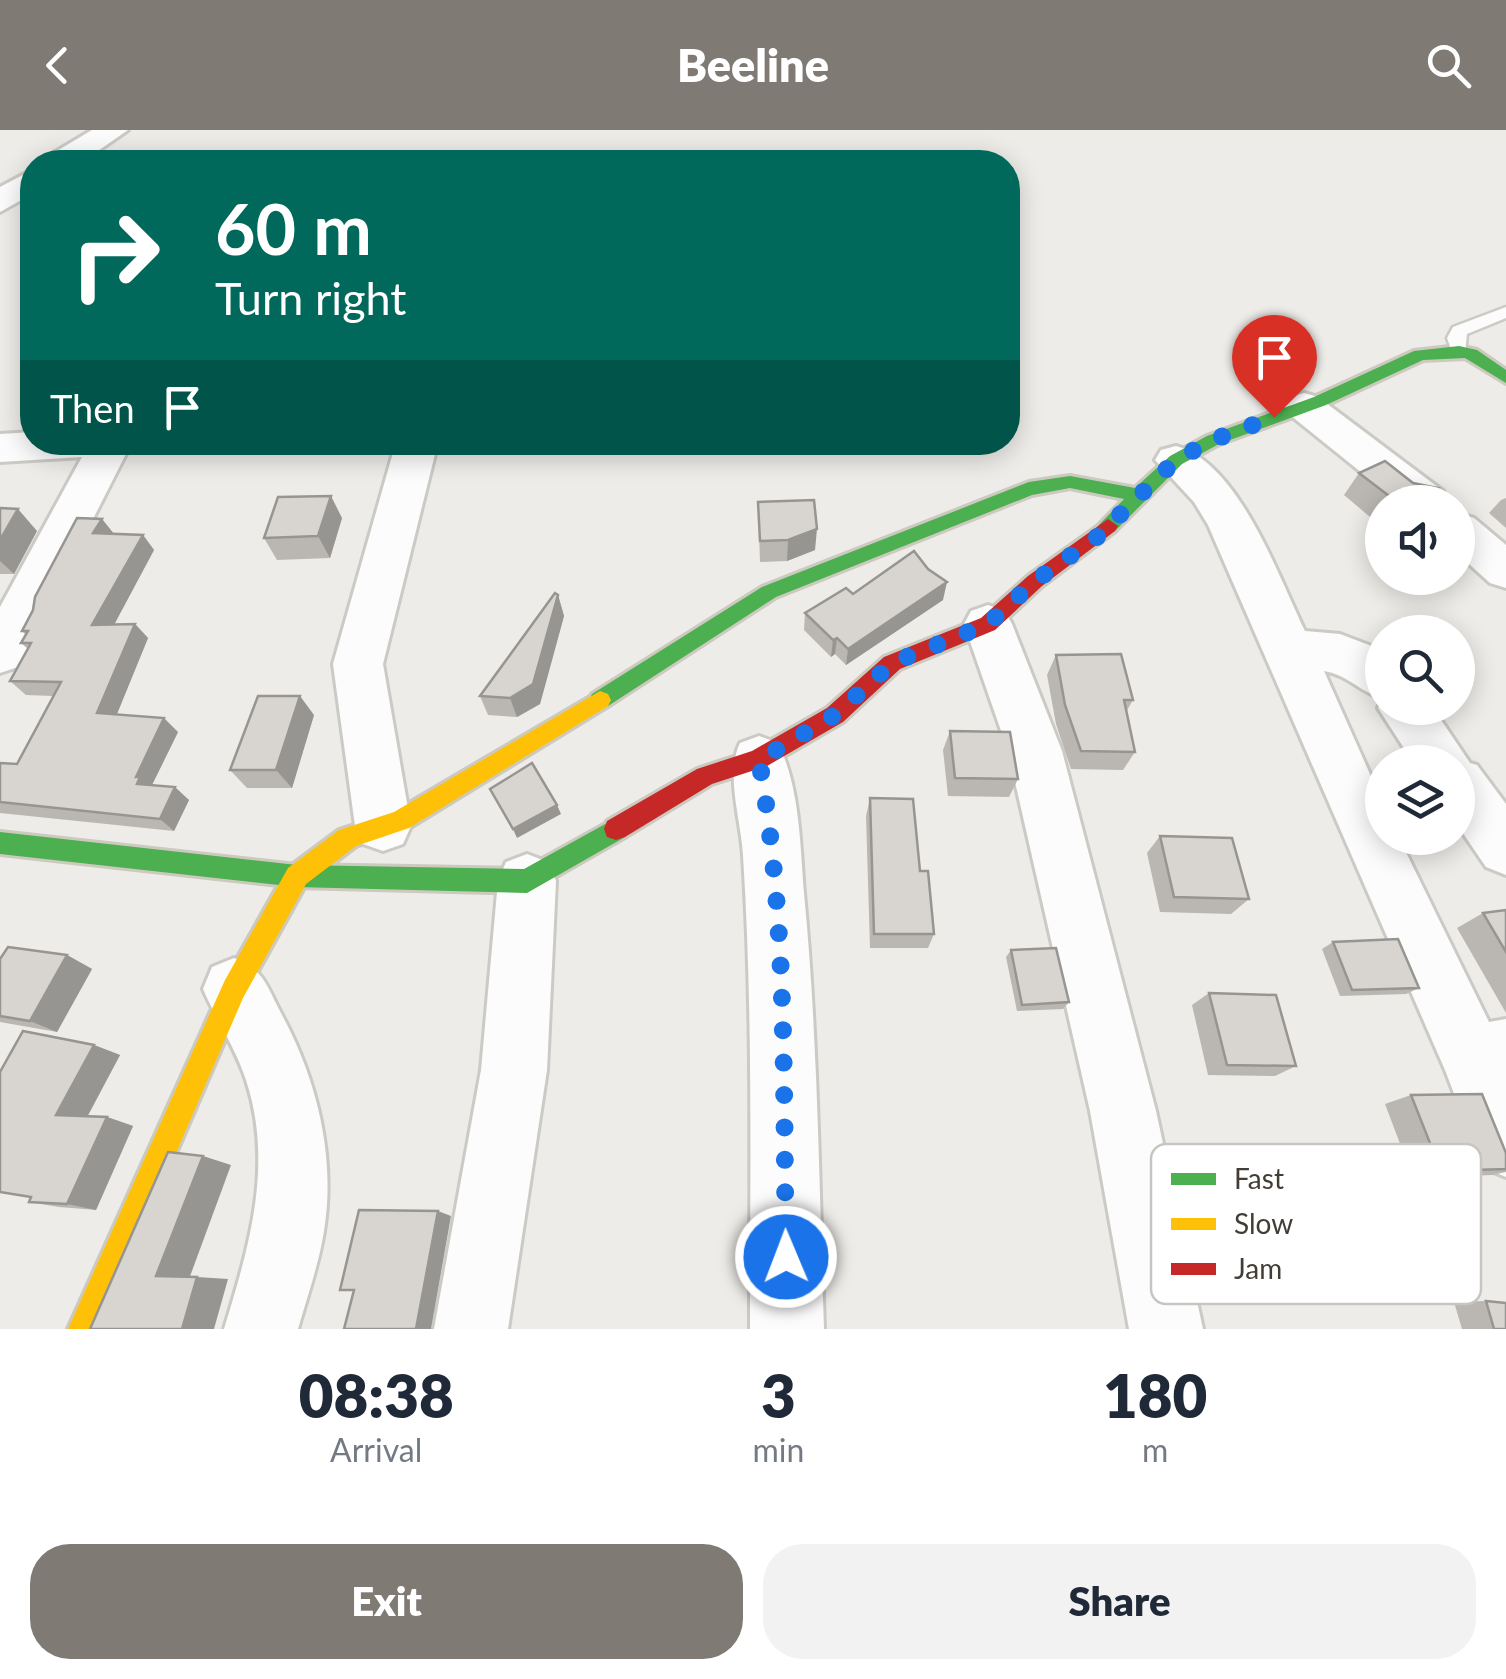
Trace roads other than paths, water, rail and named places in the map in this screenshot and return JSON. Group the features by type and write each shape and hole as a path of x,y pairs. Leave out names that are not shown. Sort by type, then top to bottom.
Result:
{"main road":[{"path":"0,843 298,876 526,881 705,776 759,760 835,715 892,663 988,624 1035,581 1097,537 1158,478 1213,440 1304,406 1406,360 1459,350 1506,378"},
{"path":"84,1329 234,989 298,876 348,838 400,820 788,582 1029,489 1070,482 1158,478"}],"street":[{"path":"80,150 113,130"},
{"path":"1304,406 1404,485"},
{"path":"0,653 104,455"},
{"path":"383,826 358,664 414,455"},
{"path":"1158,478 1210,490 1230,524 1289,649 1363,824 1489,1054 1506,1143"},
{"path":"1475,544 1506,571"},
{"path":"988,624 1034,751 1124,1111 1151,1251"},
{"path":"1289,649 1353,656 1365,661"},
{"path":"759,760 769,816 781,971 787,1329"},
{"path":"471,1329 514,1070 526,881"},
{"path":"234,989 278,1074 293,1158 288,1231 261,1329"},
{"path":"1161,1304 1166,1329"}],"lane":[{"path":"1459,350 1459,331 1506,312"}]}
